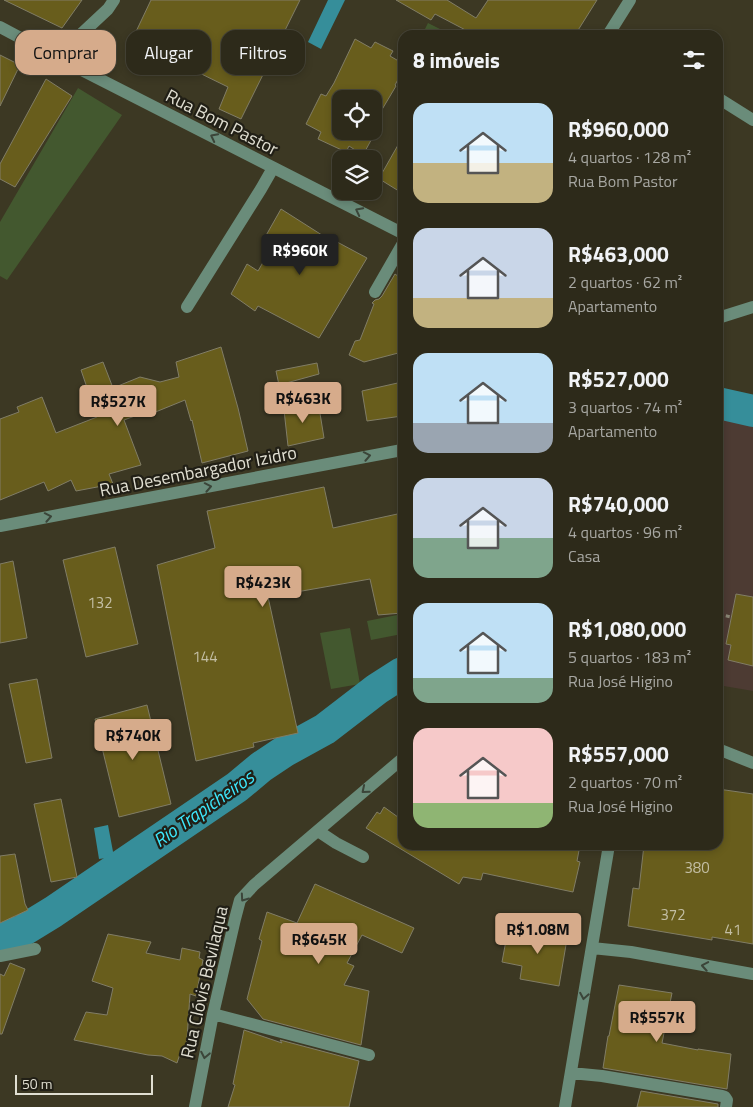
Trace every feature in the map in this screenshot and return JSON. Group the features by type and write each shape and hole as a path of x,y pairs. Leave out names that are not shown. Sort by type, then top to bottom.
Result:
{"street":[{"path":"86,30 108,9 114,0"},
{"path":"613,30 630,0"},
{"name":"Rua Bom Pastor","path":"0,27 15,35"},
{"name":"Rua Bom Pastor","path":"91,75 398,231"},
{"path":"723,101 753,120"},
{"path":"187,307 273,168"},
{"path":"375,292 398,252"},
{"path":"723,316 753,307"},
{"name":"Rua Desembargador Izidro","path":"0,526 398,451"},
{"path":"723,751 753,763"},
{"name":"Rua Clóvis Bevilaqua","path":"195,1107 213,1014 240,900 254,885 398,762"},
{"path":"318,831 363,857"},
{"path":"565,1107 608,850"},
{"path":"592,948 631,952 753,974"},
{"path":"0,956 35,949"},
{"path":"213,1014 369,1055"},
{"path":"571,1073 602,1076 722,1096 727,1100 726,1107"}],"path":[{"path":"723,615 731,617"}],"shaded area":[{"path":"723,411 753,418 753,691 723,686"}],"green space":[{"path":"428,23 442,30 424,30"},
{"path":"78,88 122,115 7,280 0,276 0,222"},
{"path":"398,615 398,635 371,640 367,621"},
{"path":"350,628 360,684 331,689 320,633"}],"water":[{"path":"328,0 345,0 321,49 308,42"},
{"path":"108,825 114,857 99,859 94,828"}],"building":[{"path":"4,0 82,0 62,28"},
{"path":"151,0 300,0 285,30 221,30 221,75 263,75 241,119 219,109 228,87 203,75 211,75 211,30 137,30"},
{"path":"396,0 447,0 476,18 488,0 597,0 578,30 465,30 435,14 431,20"},
{"path":"355,39 371,48 375,42 393,51 390,56 398,61 398,79 382,110 382,90 332,90 332,140 371,140 366,150 355,150 349,146 347,150 342,150 318,139 321,132 306,124 321,94 326,96"},
{"path":"0,55 15,62 15,75 0,106"},
{"path":"46,79 72,96 15,187 0,179 0,164"},
{"path":"398,145 398,191 382,181 382,173"},
{"path":"281,209 325,237 367,258 319,338 258,306 255,311 231,294 247,264 258,271 273,245 264,239"},
{"path":"395,274 398,276 398,353 364,362 349,355 355,341 360,340 374,304 372,303 382,296"},
{"path":"221,347 248,451 202,463 192,420 185,400 153,413 151,410 124,420 141,465 109,474 113,484 76,491 71,480 48,491 44,482 0,500 0,419 19,412 17,407 42,397 56,433 97,417 81,370 103,362 113,388 140,377 160,382 179,377 176,362"},
{"path":"317,363 319,374 279,385 276,371"},
{"path":"398,383 398,417 367,421 362,391"},
{"path":"318,401 324,438 288,446 284,410"},
{"path":"324,487 333,528 398,514 398,613 378,615 370,579 268,597 298,733 253,743 254,747 196,761 157,565 215,548 207,511"},
{"path":"115,547 138,644 86,657 63,560"},
{"path":"13,561 27,638 0,643 0,564"},
{"path":"736,594 753,597 753,666 728,660 731,645 726,644"},
{"path":"37,679 52,758 26,763 9,684"},
{"path":"147,705 171,804 119,817 95,719"},
{"path":"723,790 753,794 753,944 712,937 712,940 628,926 633,888 639,889 643,850 723,850"},
{"path":"61,799 77,877 51,882 34,804"},
{"path":"384,807 398,817 398,847 366,828 377,812 380,814"},
{"path":"403,850 579,850 577,861 580,862 573,892 483,873 481,880 463,877 459,884"},
{"path":"15,854 25,904 28,910 0,923 0,856"},
{"path":"315,884 414,928 402,953 362,935 347,963 354,966 344,985 369,991 361,1045 263,1019 247,999 262,941 259,939 267,912 297,923"},
{"path":"529,926 568,933 559,986 520,979 522,966 502,962 507,935 527,939"},
{"path":"108,934 151,942 146,953 180,960 182,948 200,952 199,958 203,960 196,996 190,994 186,1054 180,1054 177,1063 162,1056 148,1055 74,1040 86,1012 107,1015 113,988 92,981"},
{"path":"10,963 25,969 2,1034 0,1034 0,974 4,976"},
{"path":"619,985 672,993 662,1043 731,1054 727,1089 603,1068"},
{"path":"244,1030 282,1043 280,1040 359,1061 349,1107 228,1107 235,1085 233,1084"},
{"path":"641,1091 718,1104 718,1107 637,1107"}],"waterway":[{"name":"Rio Trapicheiros","path":"723,404 753,411"},
{"name":"Rio Trapicheiros","path":"0,937 22,931 53,912 237,787 261,767 285,751 325,729 377,689 398,676"}]}
